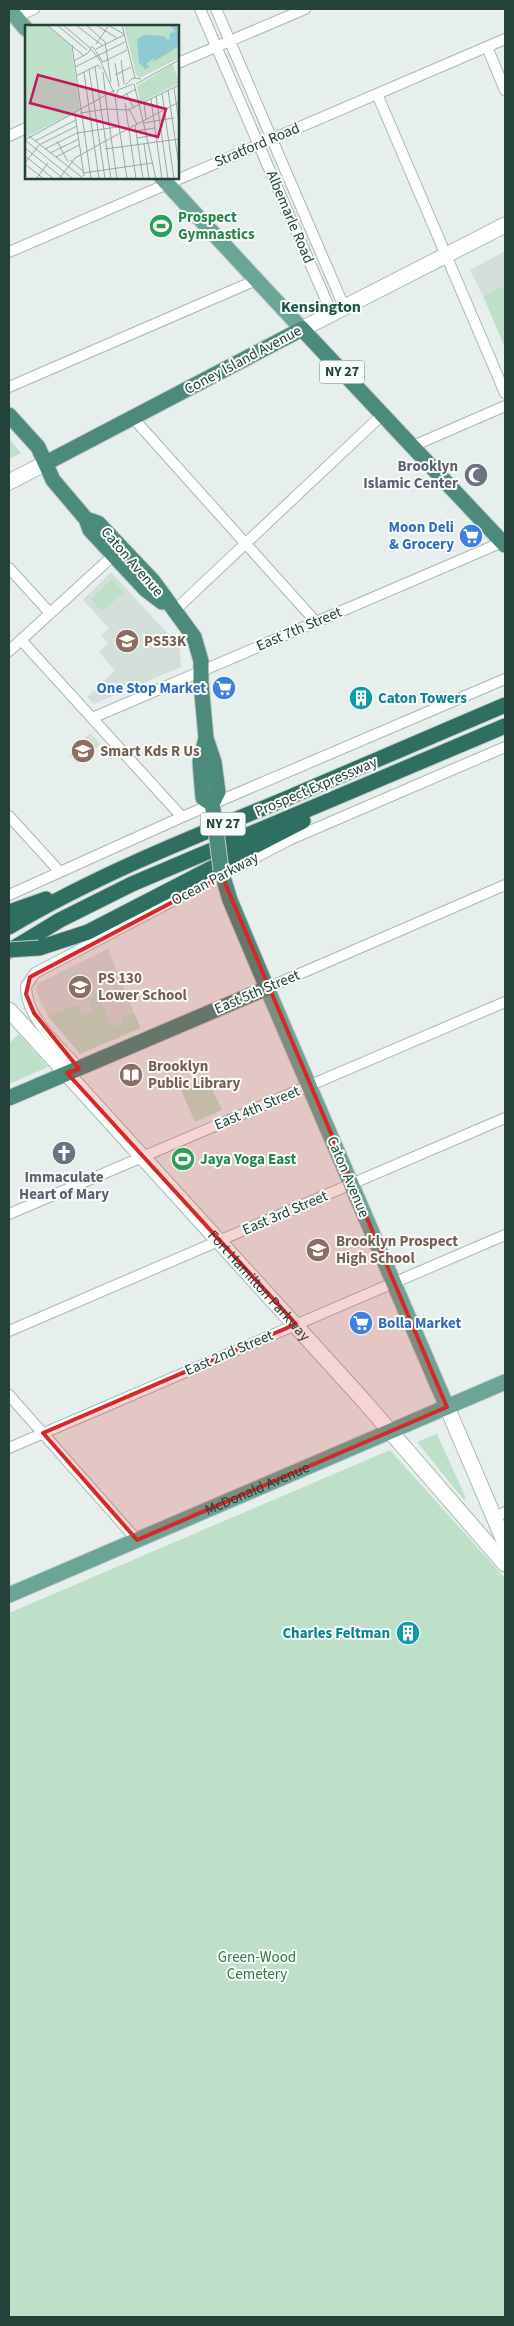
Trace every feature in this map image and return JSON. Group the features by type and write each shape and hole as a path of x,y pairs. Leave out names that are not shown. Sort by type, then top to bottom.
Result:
{"highway":[{"name":"NY 27","path":"302,329 504,542"},
{"name":"Coney Island Avenue","path":"46,463 302,329"},
{"name":"Caton Avenue","path":"9,415 38,448 53,480 86,519 98,523 118,551 153,581 194,637 199,653 206,738 200,762 203,798 213,809 222,873 230,900 267,988"},
{"name":"Prospect Expressway","path":"9,927 67,894 193,837 505,705"},
{"name":"Prospect Expressway","path":"9,950 53,924 132,884 505,726"},
{"path":"447,752 467,751 505,736"},
{"path":"9,950 39,948 74,938 244,849 298,824 324,803"},
{"path":"9,912 32,903 67,894"},
{"name":"East 5th Street","path":"9,1098 267,988"}],"main road":[{"path":"11,15 25,27"},
{"path":"165,181 254,280 302,329"},
{"name":"Coney Island Avenue","path":"302,329 339,312 505,225"},
{"name":"Coney Island Avenue","path":"9,482 46,463"},
{"name":"Caton Avenue","path":"267,988 447,1407 500,1515 505,1543"},
{"name":"Fort Hamilton Parkway","path":"9,1010 73,1071 143,1157 295,1324 505,1564"},
{"name":"McDonald Avenue","path":"9,1595 505,1382"}],"street":[{"path":"11,15 34,9"},
{"name":"Albemarle Road","path":"200,9 322,292 339,312"},
{"name":"Albemarle Road","path":"216,9 335,286 339,312"},
{"path":"179,63 305,9"},
{"name":"Stratford Road","path":"179,176 259,145 505,39"},
{"path":"487,47 505,90"},
{"path":"377,94 505,393"},
{"path":"9,136 25,128"},
{"name":"Stratford Road","path":"9,252 165,181"},
{"path":"9,387 254,280"},
{"path":"322,292 335,286"},
{"path":"413,446 505,406"},
{"path":"174,611 382,414"},
{"path":"133,418 316,622"},
{"name":"East 7th Street","path":"92,718 504,542"},
{"path":"9,651 118,551"},
{"path":"9,568 50,613"},
{"path":"21,640 182,817"},
{"path":"9,895 182,817 213,809 505,679"},
{"name":"Ocean Parkway","path":"73,1071 34,1014 26,994 26,986 30,977 222,873 289,840 505,747"},
{"path":"9,816 60,872"},
{"name":"East 5th Street","path":"267,988 505,885"},
{"name":"East 4th Street","path":"9,1214 505,1002"},
{"name":"East 3rd Street","path":"9,1331 505,1118"},
{"name":"East 2nd Street","path":"9,1448 505,1235"},
{"path":"9,1395 137,1540"}],"highlighted area":[{"path":"222,876 447,1407 137,1540 43,1433 296,1324 67,1073 79,1069 34,1013 26,994 30,977"}],"shaded area":[{"path":"505,251 505,285 483,296 470,270"},
{"path":"111,572 180,647 181,667 94,704 87,697 115,670 99,652 108,643 101,635 109,628 83,600"},
{"name":"Smart Kds R Us","path":"90,733 101,744 78,764 69,755"},
{"name":"PS 130 Lower School","path":"108,949 134,1013 120,1019 122,1023 112,1027 93,1011 82,1015 77,1004 48,1016 36,990 38,983"}],"green space":[{"path":"505,285 505,348 483,296"},
{"path":"9,439 21,453 9,459"},
{"path":"112,579 124,592 102,612 91,599"},
{"path":"98,995 112,1027 122,1023 120,1018 134,1013 141,1028 80,1054 48,1016 78,1004 82,1015 93,1011 88,999"},
{"path":"19,1034 48,1067 9,1084 9,1043"},
{"path":"207,1078 222,1110 195,1122 181,1090"},
{"path":"437,1434 466,1498 464,1500 417,1442"},
{"name":"Green-Wood Cemetery","path":"390,1450 505,1578 505,2317 9,2317 9,1613"}],"place":[{"name":"Prospect Gymnastics","path":"161,226"},
{"name":"Brooklyn Islamic Center","path":"476,475"},
{"name":"Moon Deli & Grocery","path":"471,536"},
{"name":"PS53K","path":"127,641"},
{"name":"One Stop Market","path":"224,688"},
{"name":"Caton Towers","path":"361,698"},
{"name":"Smart Kds R Us","path":"83,751"},
{"name":"PS 130 Lower School","path":"80,987"},
{"name":"Brooklyn Public Library","path":"131,1075"},
{"name":"Immaculate Heart of Mary","path":"64,1153"},
{"name":"Jaya Yoga East","path":"183,1159"},
{"name":"Brooklyn Prospect High School","path":"318,1250"},
{"name":"Bolla Market","path":"361,1323"},
{"name":"Charles Feltman","path":"408,1633"}],"district":[{"name":"Kensington","path":"321,307"}]}
